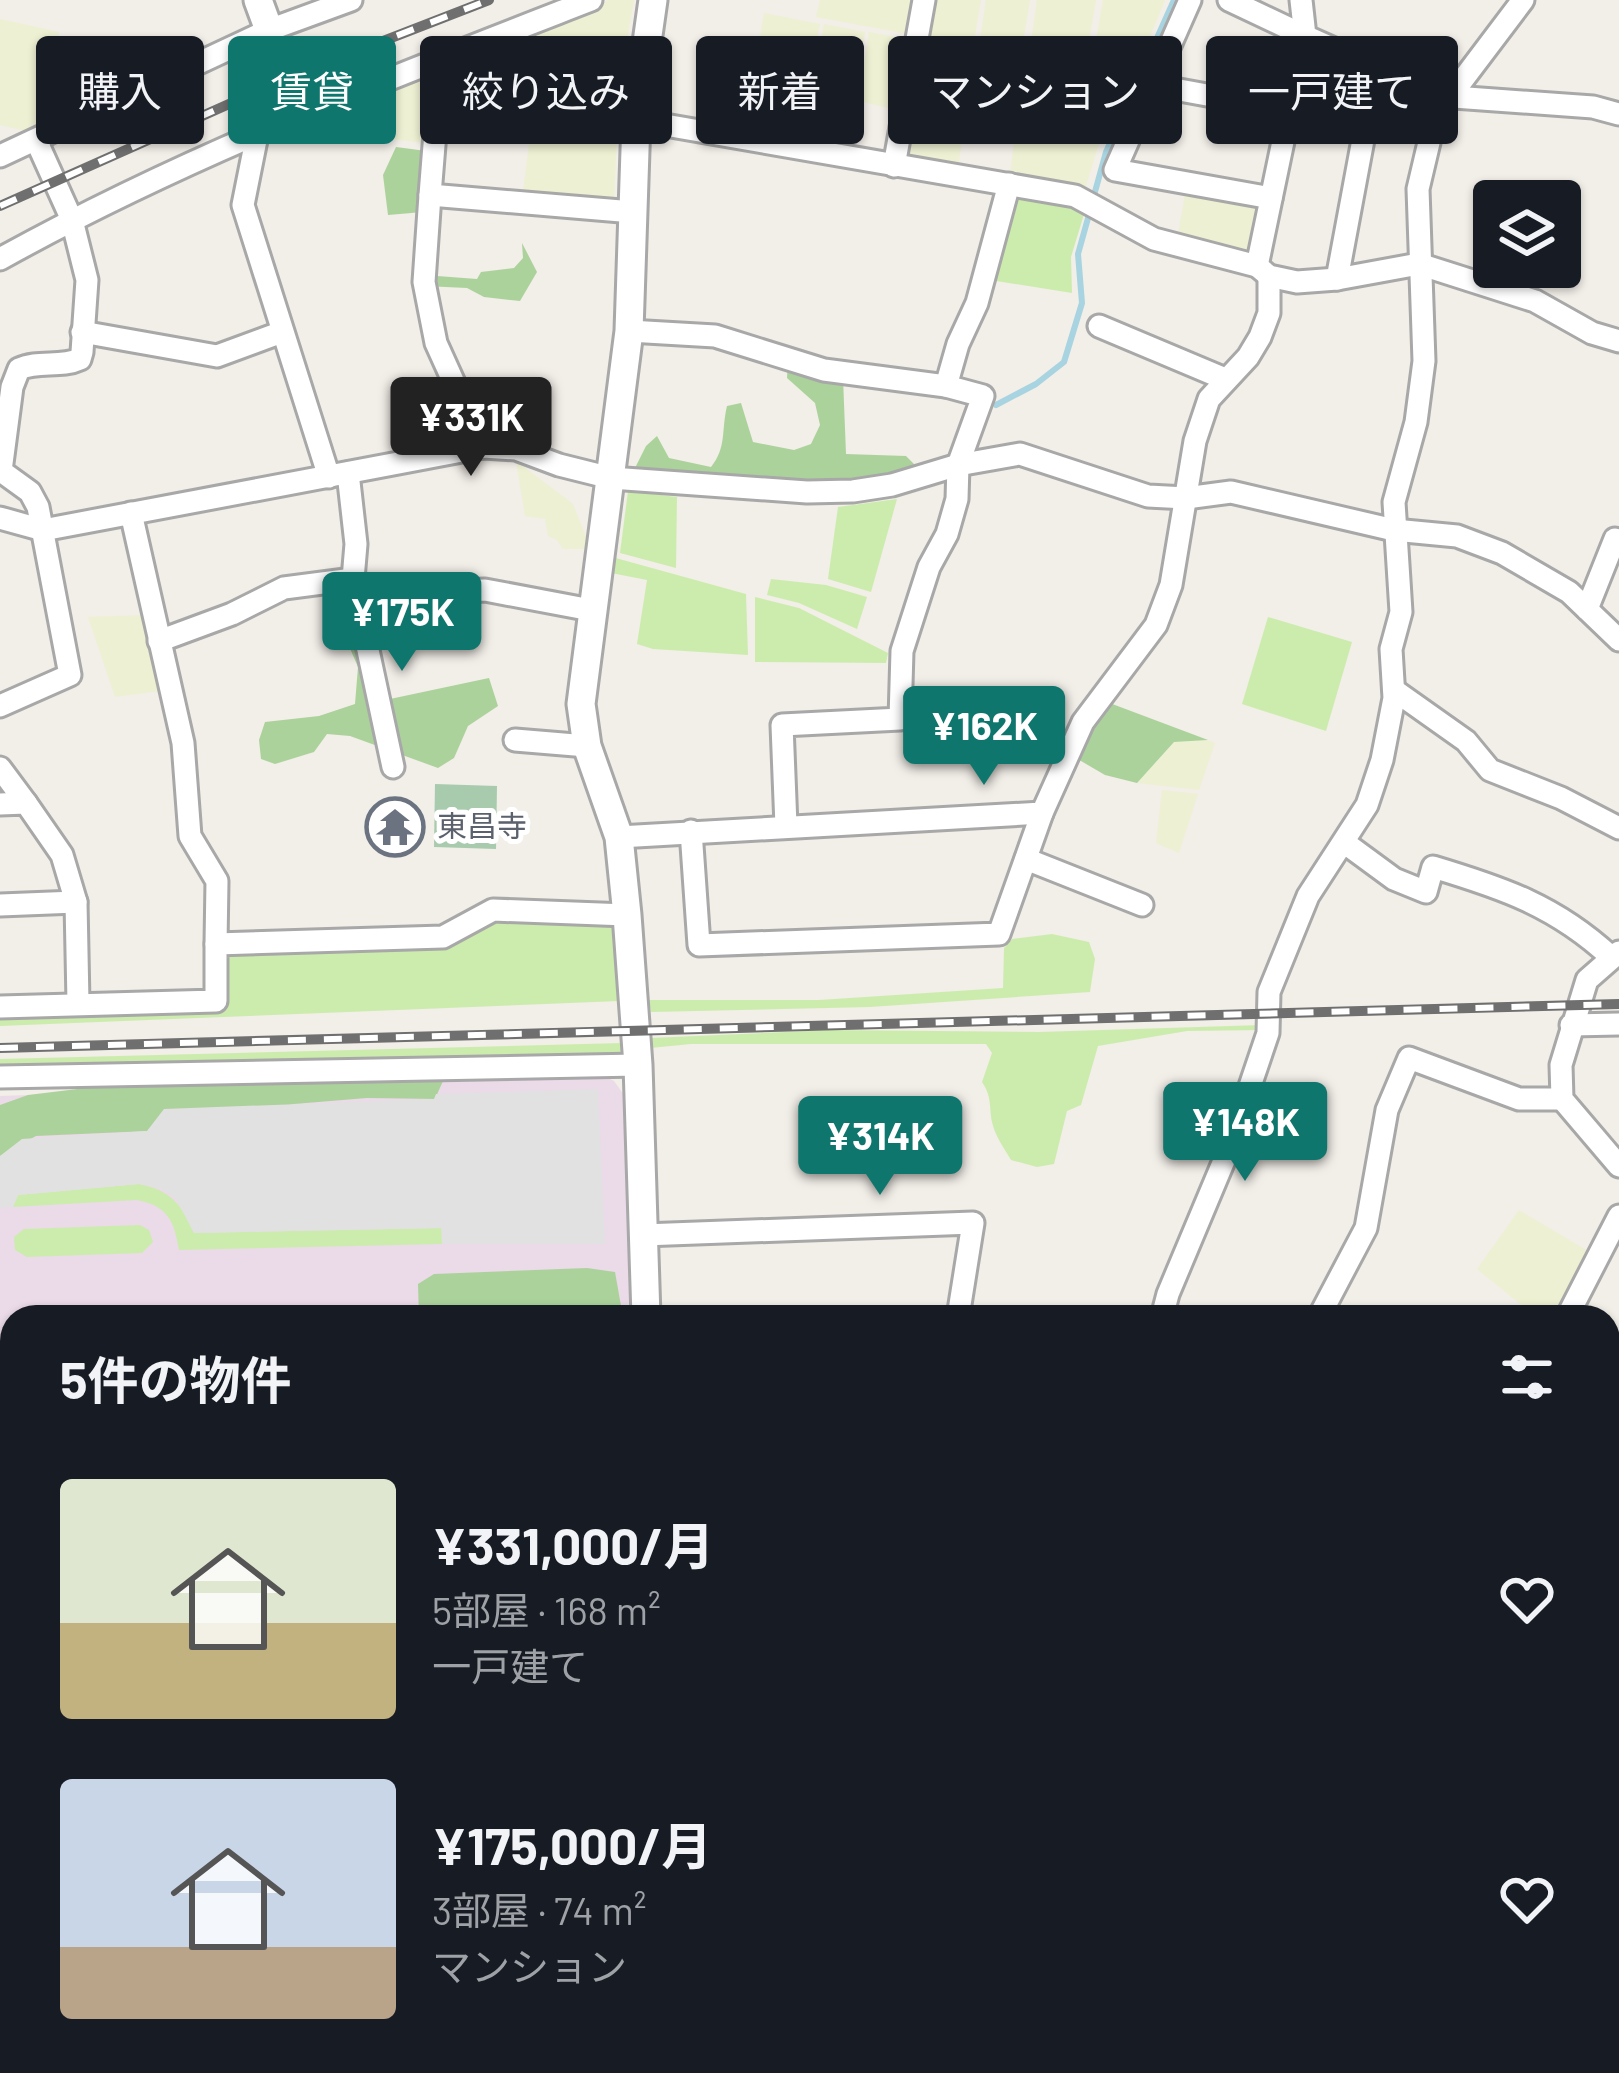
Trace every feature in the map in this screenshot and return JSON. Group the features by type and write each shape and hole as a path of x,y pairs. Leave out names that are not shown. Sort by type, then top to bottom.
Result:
{"street":[{"path":"258,0 267,36"},
{"path":"204,61 351,0"},
{"path":"498,36 591,0"},
{"path":"648,36 653,0"},
{"path":"894,166 924,0"},
{"path":"1174,36 1190,0"},
{"path":"1229,0 1304,36"},
{"path":"1301,0 1304,36"},
{"path":"1458,81 1523,0"},
{"path":"1458,98 1619,113"},
{"path":"672,126 1075,196 1154,239 1297,282 1419,264 1534,301 1592,333 1619,341"},
{"path":"0,156 36,140"},
{"path":"0,706 70,675 43,530 30,492 1,471 12,387 19,369 80,359 87,280 72,220 38,144"},
{"path":"0,260 229,144"},
{"path":"255,144 243,206 283,332 339,475 356,544 354,586 393,767"},
{"path":"434,144 424,282 436,343 483,447"},
{"path":"635,144 629,331 580,704 587,746 619,837 638,1065 646,1305"},
{"path":"1126,144 1114,170 1271,199"},
{"path":"692,831 699,945 999,934 1042,813 1083,722 1156,625 1171,585 1195,441 1209,399 1248,357 1269,313 1263,271 1282,144"},
{"path":"1337,279 1362,144"},
{"path":"1165,1305 1228,1151 1268,1033 1269,992 1308,896 1366,805 1382,760 1394,690 1391,650 1401,612 1394,502 1417,422 1424,361 1418,189 1431,144"},
{"path":"946,386 977,303 1009,184"},
{"path":"430,195 633,212"},
{"path":"1099,326 1225,379"},
{"path":"629,331 716,336 824,370 946,386 982,396 958,465 957,499 947,534 929,567 902,651 901,719 782,725 786,826"},
{"path":"82,332 218,356 283,332"},
{"path":"0,518 43,530 483,447 516,449 610,478 807,492 854,491 905,482 958,465 1020,454 1148,496 1186,498 1231,492 1394,530 1456,536 1502,553 1569,592 1619,640"},
{"path":"0,1006 216,1001 217,881 190,836 183,743 131,512"},
{"path":"1587,609 1615,539"},
{"path":"159,641 232,614 284,588 485,590 591,610"},
{"path":"1394,690 1466,741 1490,770 1561,797 1619,828"},
{"path":"515,740 587,746"},
{"path":"0,768 62,855 76,902 78,1003"},
{"path":"0,804 26,803"},
{"path":"619,837 1042,813"},
{"path":"1345,843 1394,879 1426,892 1432,866 1498,886 1579,927 1615,955 1587,980 1561,1065 1562,1099 1619,1166"},
{"path":"1026,859 1142,905"},
{"path":"0,905 76,902"},
{"path":"216,944 442,937 493,910 627,915"},
{"path":"1571,1025 1619,1024"},
{"path":"1325,1305 1366,1228 1388,1110 1409,1058 1519,1099 1562,1099"},
{"path":"0,1077 638,1065"},
{"path":"1574,1305 1619,1216"},
{"path":"644,1235 973,1223 960,1305"}],"shaded area":[{"path":"604,1076 624,1095 634,1305 0,1305 0,1096"},
{"path":"598,1089 605,1244 442,1244 441,1228 194,1233 176,1199 162,1189 139,1184 18,1195 13,1207 0,1208 0,1156 22,1139 147,1131 164,1109"}],"green space":[{"path":"609,0 634,0 627,36 528,33"},
{"path":"820,0 981,0 975,36 919,36 816,17"},
{"path":"986,0 1030,0 1024,36 981,36"},
{"path":"1037,0 1096,0 1090,36 1032,36"},
{"path":"1103,0 1165,0 1150,36 1097,36"},
{"path":"764,13 820,24 817,36 760,36"},
{"path":"0,19 59,32 58,36 36,36 36,133 0,125"},
{"path":"824,24 865,32 864,38 822,36"},
{"path":"869,32 890,36 888,108 864,102"},
{"path":"420,69 420,142 396,140 396,80"},
{"path":"529,144 617,144 614,200 523,193"},
{"path":"896,144 962,144 958,166 896,156"},
{"path":"1014,144 1099,144 1082,199 1009,184"},
{"path":"396,147 434,152 423,212 388,215 383,175"},
{"path":"1187,183 1271,198 1257,266 1176,246"},
{"path":"1009,184 1088,201 1071,257 1072,293 984,279"},
{"path":"522,243 537,272 520,301 484,297 467,288 424,286 424,275 477,279 481,272 514,268 523,258"},
{"path":"788,359 843,378 846,454 906,456 918,468 859,490 659,481 635,468 657,436 669,458 711,467 722,446 727,406 741,403 753,442 794,450 811,444 820,425 815,403 787,378"},
{"path":"516,461 573,504 591,549 563,549 548,536 545,519 525,516"},
{"path":"628,491 677,497 676,568 620,553"},
{"path":"897,499 871,592 828,579 838,507"},
{"path":"612,557 746,594 748,655 637,644 647,580 611,573"},
{"path":"771,579 826,585 867,597 857,629 799,603 767,595"},
{"path":"755,597 799,608 888,653 886,663 755,662"},
{"path":"145,615 159,691 115,697 88,617"},
{"path":"1268,617 1352,642 1326,731 1242,704"},
{"path":"343,632 376,654 390,699 489,678 498,706 468,726 454,758 438,768 350,736 327,734 314,752 275,764 261,759 259,740 265,722 319,716 355,704 358,667"},
{"path":"1099,699 1208,740 1174,742 1137,783 1105,775 1069,754 1075,721"},
{"path":"1174,742 1215,743 1199,790 1137,783"},
{"path":"435,784 497,786 496,849 434,847"},
{"path":"1162,790 1198,794 1179,853 1156,843"},
{"path":"493,910 619,914 619,1001 0,1026 0,1008 216,1001 216,944 442,937"},
{"path":"1052,934 1089,942 1095,959 1090,992 870,1007 651,1012 649,1000 819,1000 1003,988 1004,948 1012,939"},
{"path":"1262,1025 1262,1030 1187,1031 1098,1046 1081,1105 1067,1111 1054,1164 1037,1167 1011,1160 995,1132 982,1082 992,1053 986,1044 650,1048 651,1038 830,1030 1039,1032"},
{"path":"622,1043 619,1065 0,1077 0,1059"},
{"path":"406,1078 443,1081 435,1099 294,1104 148,1131 36,1136 0,1156 0,1105 28,1095 94,1087"},
{"path":"139,1184 174,1200 194,1233 442,1228 442,1244 179,1250 168,1216 137,1200 13,1207 18,1195"},
{"path":"1519,1210 1598,1257 1573,1305 1521,1305 1477,1269"},
{"path":"140,1225 149,1230 153,1242 142,1253 27,1257 15,1250 14,1237 24,1229"},
{"path":"587,1268 615,1272 621,1305 419,1305 418,1284 434,1274"}],"waterway":[{"path":"1093,199 1106,152 1174,0"},
{"path":"996,405 1036,384 1064,362 1082,303 1078,254 1090,211"}],"railway":[{"path":"0,206 285,79 489,0"},
{"path":"0,1048 1619,1004"}],"place":[{"name":"東昌寺","path":"395,827"}]}
